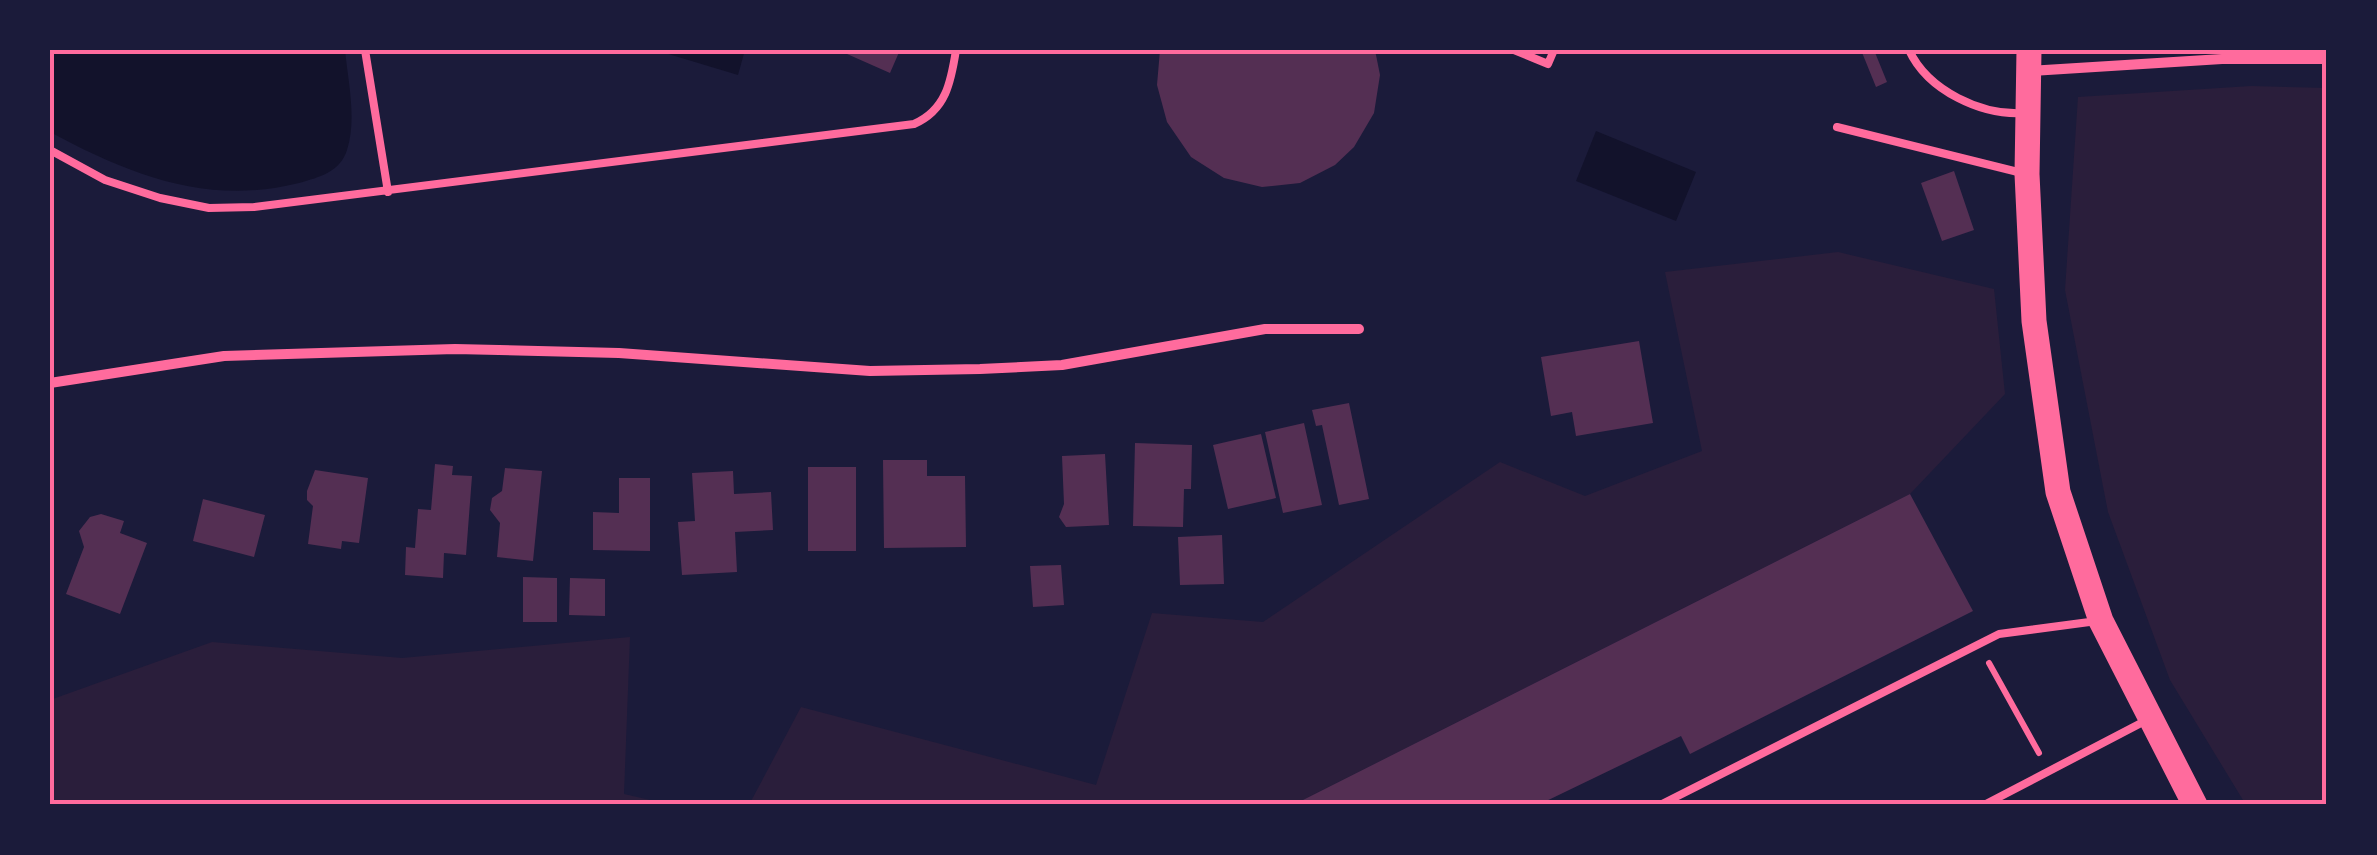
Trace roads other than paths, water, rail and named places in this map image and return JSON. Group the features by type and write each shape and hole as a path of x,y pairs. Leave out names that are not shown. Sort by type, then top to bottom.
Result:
{"main road":[{"path":"2028,60 2027,174 2034,320 2055,473 2101,620 2195,805"}],"street":[{"path":"2028,60 2327,59"},
{"path":"50,382 224,356 456,349 619,353 870,371 980,369 1062,364 1265,329 1359,328"}],"lane":[{"path":"364,50 388,192"},
{"path":"50,150 105,180 209,208 310,203 488,176 634,162 914,124 932,117 941,102 950,86 956,50"},
{"path":"1514,50 1548,64 1554,50"},
{"path":"1909,50 1932,83 1997,114 2030,112"},
{"path":"1837,127 2027,174"},
{"path":"1660,805 1999,634 2101,620"},
{"path":"1984,805 2149,719"}]}
